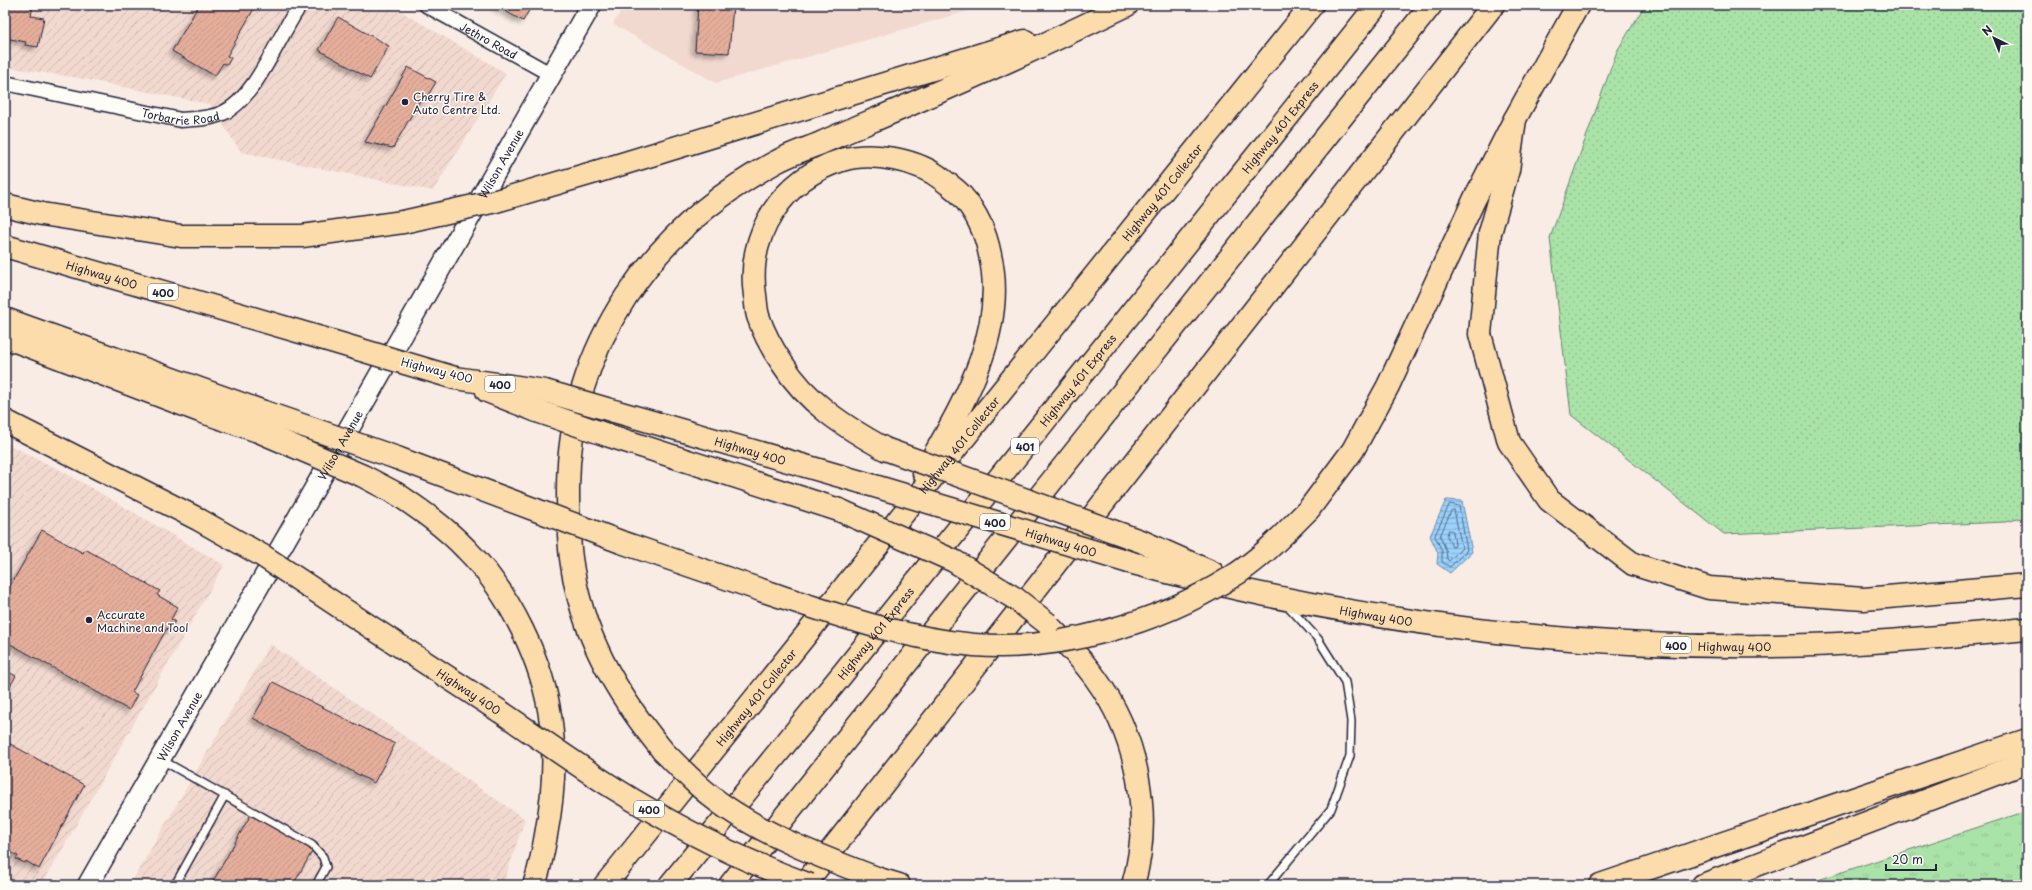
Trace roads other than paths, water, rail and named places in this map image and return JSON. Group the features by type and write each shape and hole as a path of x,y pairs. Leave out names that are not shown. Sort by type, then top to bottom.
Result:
{"highway":[{"path":"889,882 793,844 748,822 707,793 663,751 626,702 597,652 580,604 570,555 568,466 575,415 599,341 619,305 645,269 680,230 724,194 777,161 920,101 1127,5"},
{"name":"Highway 401 Collector","path":"605,885 1312,5"},
{"name":"Highway 401 Express","path":"670,885 844,672 1378,5"},
{"path":"730,885 1431,5"},
{"path":"804,885 1493,5"},
{"path":"5,337 200,411 261,421 397,458 621,542 867,625 919,637 974,645 1012,645 1053,642 1097,633 1140,620 1185,602 1231,578 1272,546 1310,508 1353,450 1388,386 1474,200 1515,119 1578,5"},
{"path":"5,205 42,214 181,236 302,236 403,222 496,201 599,171 1101,18"},
{"path":"1515,119 1508,170 1490,233 1480,334 1509,442 1549,500 1632,564 1709,588 1864,599 2027,585"},
{"path":"873,553 920,479 953,421 973,378 988,336 994,309 994,285 987,239 977,218 962,196 936,174 898,160 867,155 842,160 821,168 801,181 784,196 767,219 756,248 752,280 758,315 782,364 811,400 845,427 884,449 1143,542 1254,592"},
{"name":"Highway 400","path":"5,246 455,378 545,391 1173,574 1254,592 1395,619 1516,634 1648,644 1772,646 1901,642 2027,629"},
{"path":"5,319 261,421 397,494 444,527 467,550 495,583 518,622 541,677 551,722 554,765 551,809 534,885"},
{"path":"455,378 537,412 839,510 954,561 1016,599 1048,624 1097,680 1114,709 1129,742 1141,806 1140,843 1133,885"},
{"name":"Highway 400","path":"5,421 196,518 263,556 501,712 611,787 669,821 729,852 810,885"},
{"path":"1600,885 2027,740"},
{"path":"1703,885 2027,762"}],"main road":[{"name":"Wilson Avenue","path":"88,885 591,5"}],"street":[{"name":"Torbarrie Road","path":"5,83 181,120 203,119 223,114 238,103 251,88 300,5"},
{"name":"Jethro Road","path":"426,5 552,75"}],"lane":[{"path":"1268,885 1331,809 1350,756 1351,721 1345,682 1318,639 1280,597"},
{"path":"160,759 312,845 323,857 326,867 316,885"},
{"path":"175,885 225,796"}],"water":[{"path":"1446,500 1462,501 1472,552 1450,573 1437,564 1438,553 1430,536"}],"place":[{"name":"Cherry Tire & Auto Centre Ltd.","path":"405,102"},
{"name":"Accurate Machine and Tool","path":"89,620"}]}
